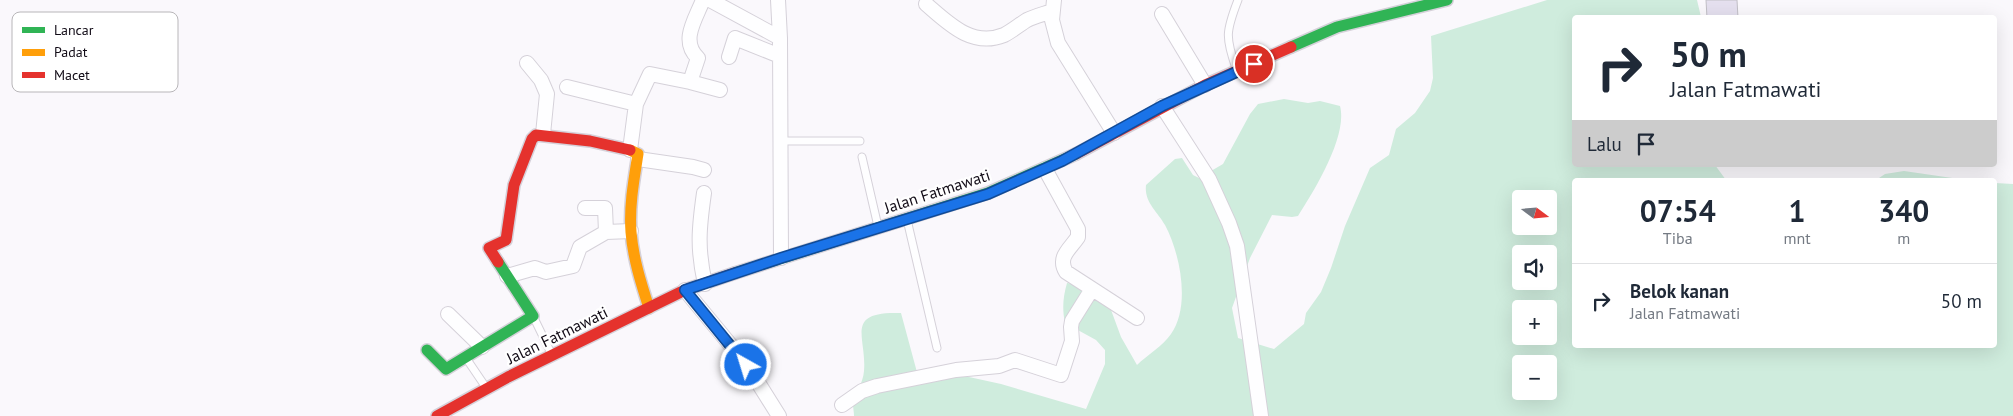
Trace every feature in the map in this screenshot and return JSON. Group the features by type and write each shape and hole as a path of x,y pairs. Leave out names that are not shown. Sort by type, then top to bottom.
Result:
{"main road":[{"name":"Jalan Fatmawati","path":"437,416 685,290 781,258 988,194 1045,169 1204,85 1337,27 1447,0"},
{"path":"427,350 446,369 533,316 489,248 506,240 510,231 512,218 511,201 518,172 532,138 536,135 543,134 634,154 631,231 638,274 649,308"}],"street":[{"path":"690,82 698,58 689,46 689,37 703,0"},
{"path":"710,0 780,38"},
{"path":"778,0 780,38 781,258"},
{"path":"926,4 953,28 967,36 988,39 1006,34 1053,5"},
{"path":"1053,5 1052,20 1058,43 1114,133"},
{"path":"1162,14 1204,85"},
{"path":"729,57 735,38 780,56"},
{"path":"526,63 540,80 547,94 543,134"},
{"path":"704,170 634,154 636,104 650,74 720,90"},
{"path":"567,87 636,104"},
{"path":"1162,106 1209,179 1237,246 1261,416"},
{"path":"1045,169 1078,229 1078,237 1066,252 1062,260 1062,266 1066,272 1137,318"},
{"path":"704,193 699,232 699,258 705,284"},
{"path":"585,208 605,208 606,232"},
{"path":"507,276 535,268 546,272 572,266 580,247 606,232 631,231"},
{"path":"842,405 862,391 876,386 956,370 999,366 1015,360 1061,375 1072,341 1072,321 1092,289"},
{"path":"685,290 746,365 779,416"},
{"path":"448,314 482,347"}],"lane":[{"path":"1237,71 1227,44 1228,26 1238,0"},
{"path":"781,141 860,141"},
{"path":"862,157 878,228"},
{"path":"906,219 937,348"},
{"path":"533,316 553,356"},
{"path":"466,357 487,389"}],"green space":[{"path":"1547,0 1697,0 1701,15 1572,15 1572,167 1716,167 1725,178 1572,178 1572,348 1997,348 1997,183 2013,184 2013,416 854,416 853,404 864,371 862,328 871,316 901,313 918,376 969,377 1001,384 1086,409 1105,364 1105,350 1096,340 1065,323 1063,303 1067,283 1095,288 1107,299 1121,337 1137,365 1171,334 1181,309 1182,295 1179,264 1175,250 1165,225 1149,201 1146,185 1175,159 1182,158 1193,175 1199,178 1223,164 1250,114 1258,104 1284,99 1308,103 1320,101 1340,106 1339,132 1328,163 1298,216 1272,215 1250,258 1232,308 1238,338 1274,349 1304,324 1306,313 1321,292 1345,226 1370,168 1389,155 1396,129 1415,113 1430,91 1433,78 1431,36"},
{"path":"1904,171 1952,178 1879,178 1885,174"}],"building":[{"path":"1706,0 1737,0 1738,15 1707,15"}],"traffic: fast":[{"path":"1291,47 1337,27 1447,0"},
{"path":"735,273 988,193 1076,154"},
{"path":"427,350 446,369 533,316 498,262"}],"traffic: slow":[{"path":"630,150 638,154 631,202 632,242 649,308"}],"traffic: jam":[{"path":"1076,154 1205,85 1291,47"},
{"path":"498,262 489,248 506,240 514,185 532,139 536,135 590,141 630,150"},
{"path":"437,416 508,377 685,290 735,273"}],"route":[{"path":"746,365 685,290 781,258 988,194 1062,161 1204,85 1254,64"}]}
